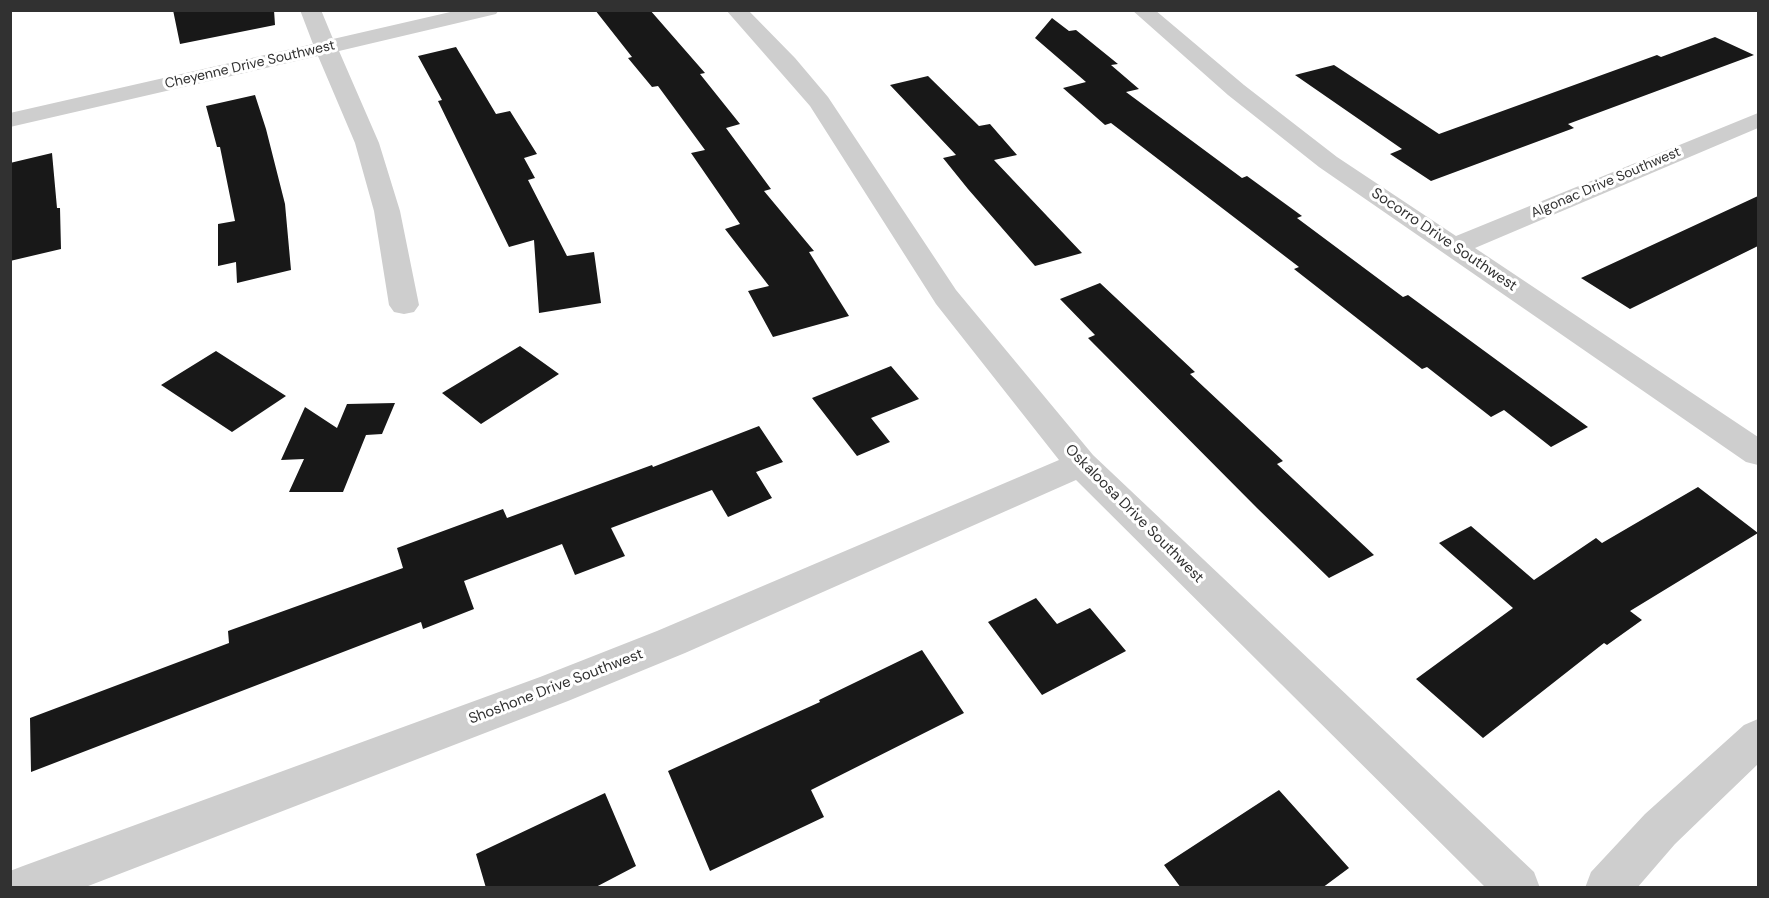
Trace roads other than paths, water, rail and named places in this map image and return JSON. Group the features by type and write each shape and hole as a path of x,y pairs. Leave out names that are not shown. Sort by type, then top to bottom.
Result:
{"street":[{"path":"310,10 357,116 374,164 387,211 404,305"},
{"name":"Cheyenne Drive Southwest","path":"10,120 489,10"},
{"name":"Oskaloosa Drive Southwest","path":"736,10 787,63 820,102 946,297 1080,464 1518,888"},
{"name":"Socorro Drive Southwest","path":"1142,10 1296,138 1758,453"},
{"name":"Algonac Drive Southwest","path":"1454,247 1758,120"},
{"name":"Shoshone Drive Southwest","path":"23,888 554,689 671,642 1080,464"},
{"path":"1607,888 1660,829 1758,738"}]}
